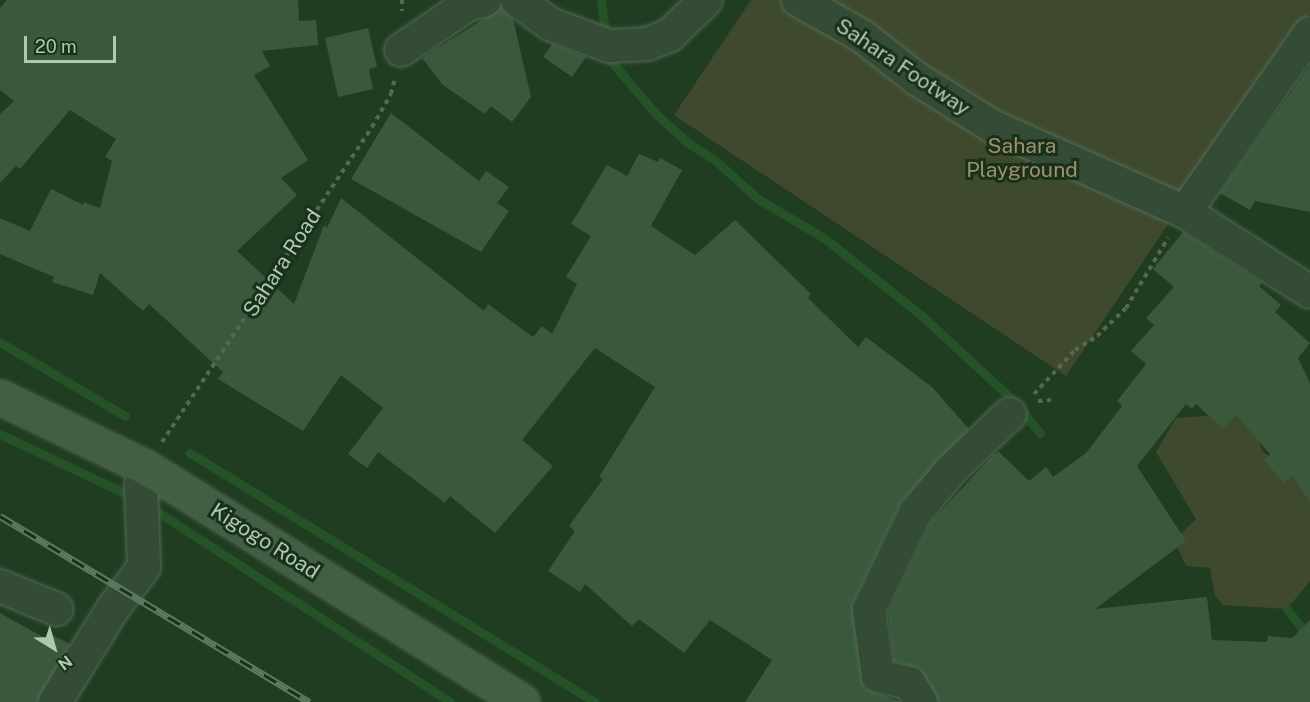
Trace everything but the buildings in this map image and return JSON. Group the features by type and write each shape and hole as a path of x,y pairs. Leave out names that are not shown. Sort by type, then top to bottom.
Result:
{"main road":[{"name":"Kigogo Road","path":"0,397 145,468 522,702"}],"street":[{"path":"401,50 467,5 485,0"},
{"path":"517,0 550,24 609,46 647,44 670,34 706,0"},
{"name":"Sahara Footway","path":"798,0 862,36 916,79 992,126 1179,209 1310,292"},
{"path":"1179,209 1310,33"},
{"path":"921,702 909,683 878,676 868,610 916,512 951,470 1021,405"},
{"path":"55,702 114,607 144,567 141,485 145,468"},
{"path":"0,586 56,609"}],"path":[{"name":"Sahara Road","path":"145,468 372,127 391,94 401,50 402,0"},
{"path":"1021,405 1075,350 1097,336 1126,308 1169,235 1179,209"}],"green space":[{"name":"Sahara Playground","path":"751,0 1310,0 1310,13 1066,376 674,115"},
{"path":"1237,414 1257,437 1263,452 1310,487 1310,581 1287,609 1223,605 1215,596 1210,568 1186,566 1174,540 1196,519 1156,452 1176,418"}],"waterway":[{"path":"601,0 604,26"},
{"path":"610,54 611,61 655,113 688,143 715,160 758,199 824,238 922,316 1012,399 1040,433"},
{"path":"0,342 125,416"},
{"path":"0,434 124,493"},
{"path":"190,453 594,702"},
{"path":"161,514 450,702"},
{"path":"1287,609 1310,640"}],"railway":[{"path":"0,516 309,702"}]}
